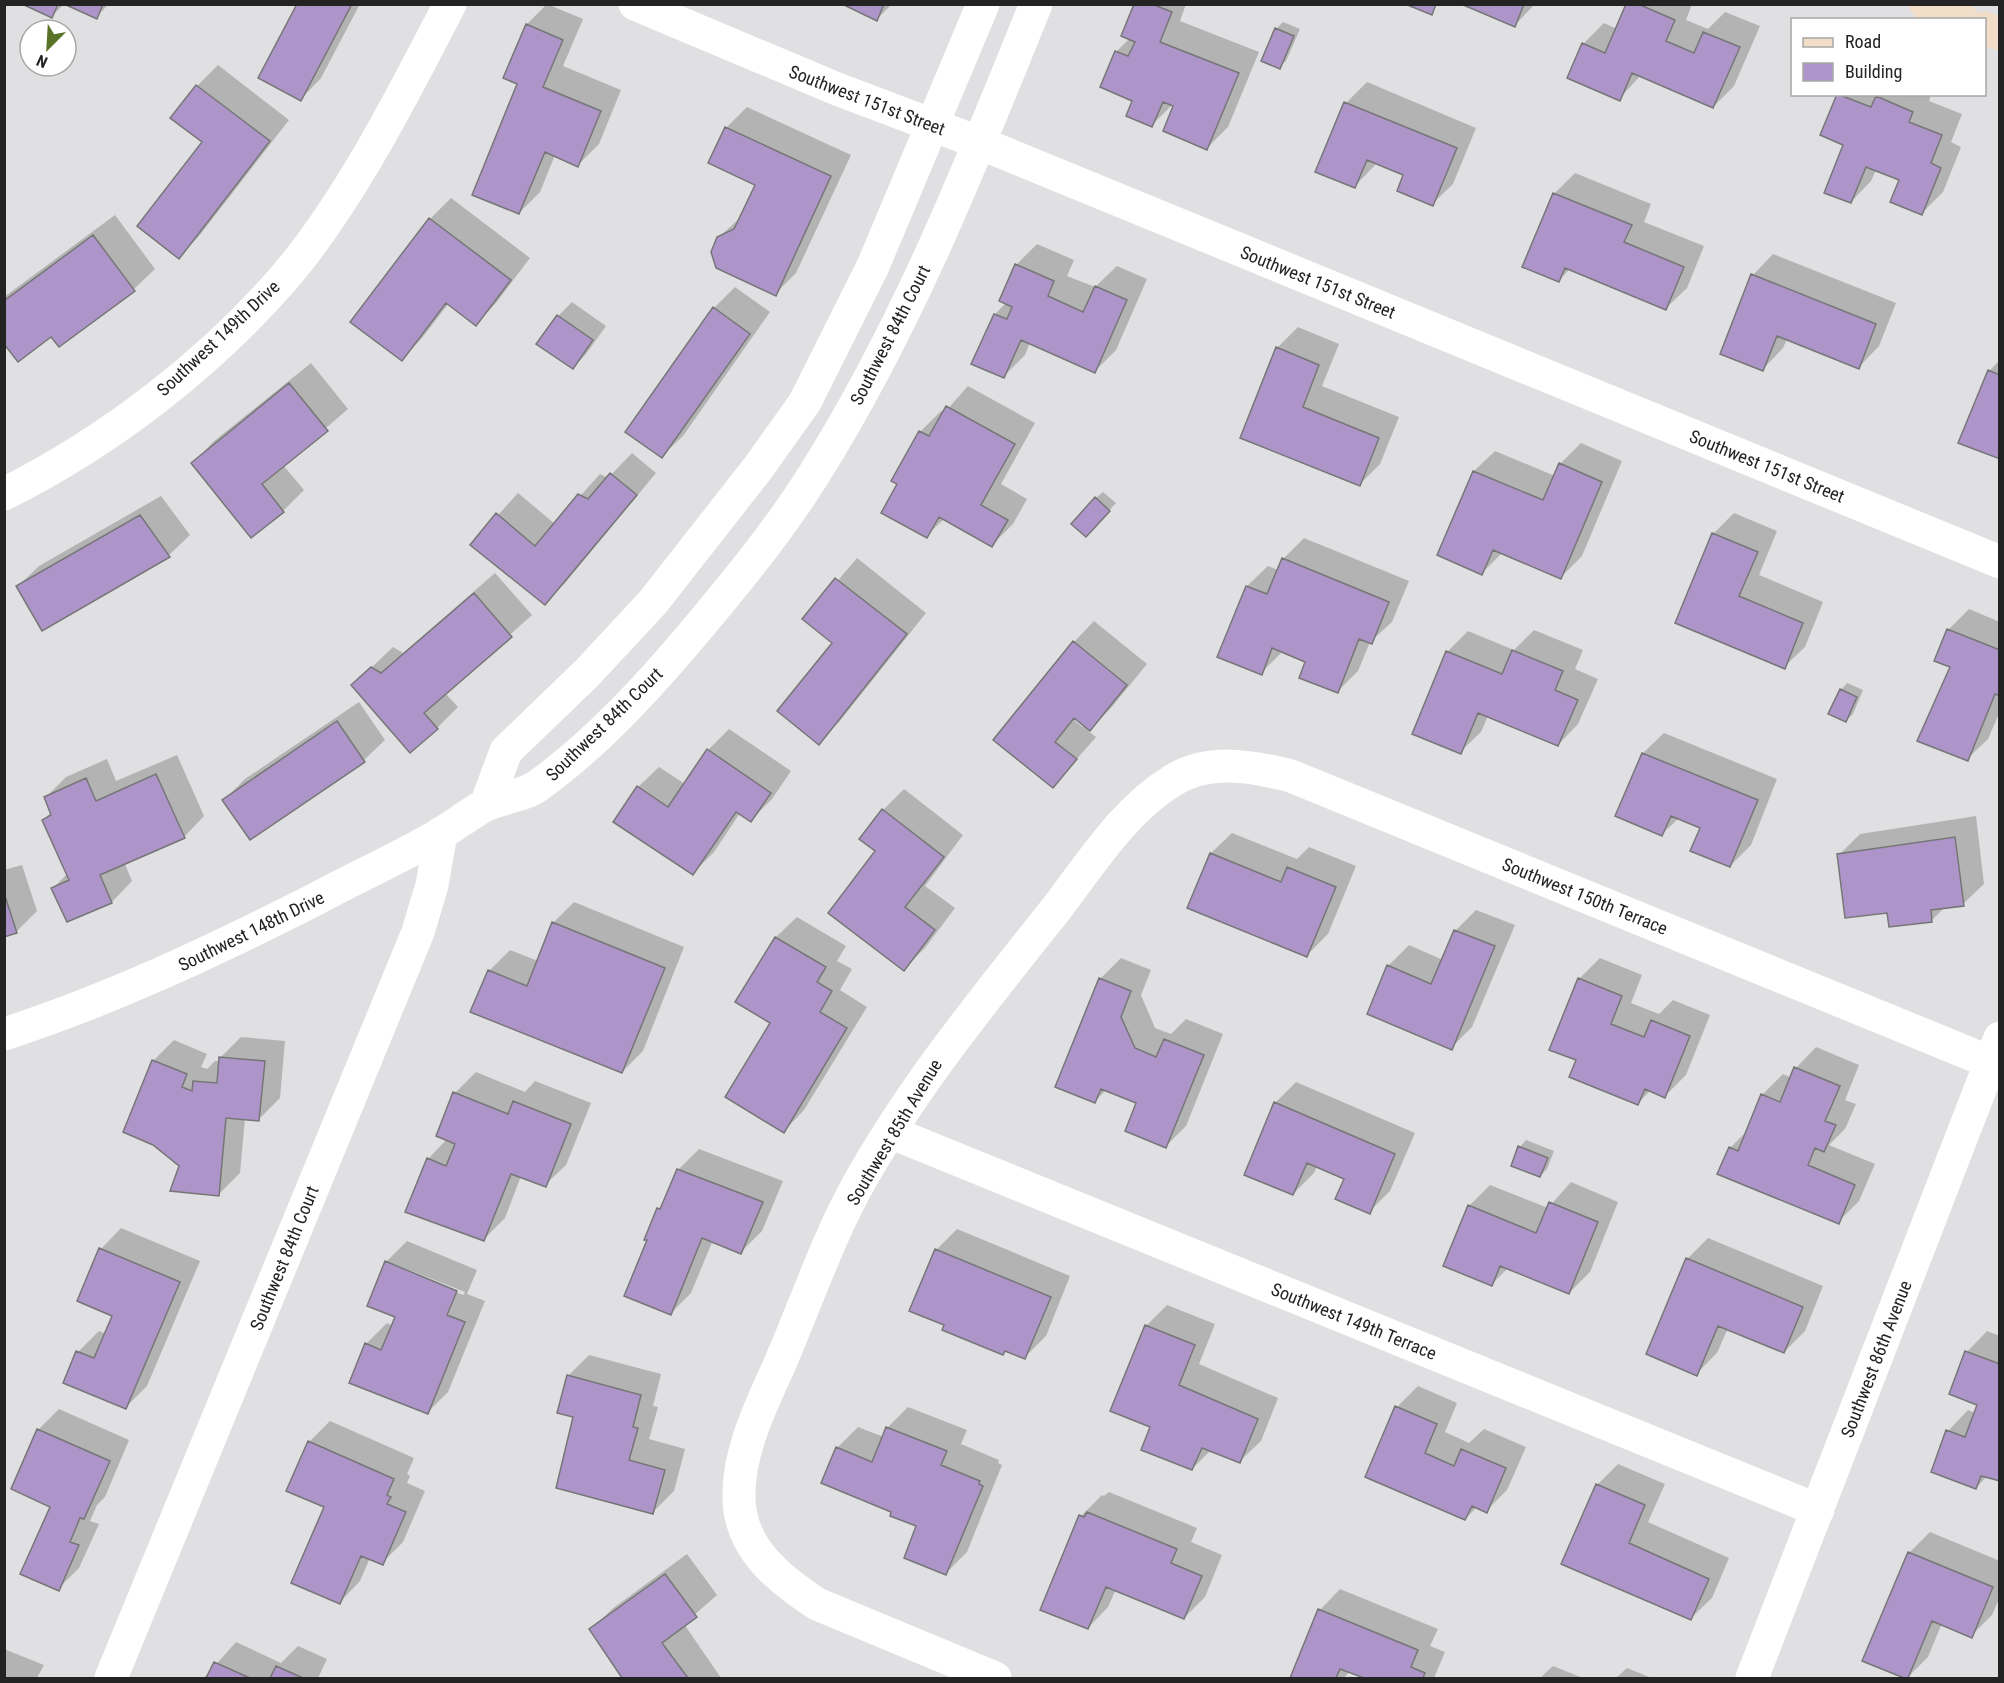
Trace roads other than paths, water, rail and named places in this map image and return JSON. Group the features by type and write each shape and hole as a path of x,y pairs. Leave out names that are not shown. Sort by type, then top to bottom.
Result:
{"main road":[{"path":"1926,4 1958,18"}],"street":[{"name":"Southwest 149th Drive","path":"4,494 81,450 165,390 224,339 284,278 333,211 372,147 450,4"},
{"name":"Southwest 151st Street","path":"635,4 837,89 980,143 2000,562"},
{"path":"486,805 506,751 587,673 653,602 759,468 805,402 873,266 930,125 984,4"},
{"name":"Southwest 84th Court","path":"486,805 535,788 620,713 673,658 771,538 813,477 890,340 980,143 1036,4"},
{"name":"Southwest 150th Terrace","path":"1174,779 1205,768 1232,765 1258,768 1291,776 1995,1050"},
{"name":"Southwest 85th Avenue","path":"995,1678 817,1604 791,1587 770,1569 753,1547 738,1500 740,1472 746,1446 854,1192 890,1132 960,1028 1103,850 1152,794 1174,779"},
{"name":"Southwest 148th Drive","path":"4,1034 68,1013 234,941 441,833 486,805"},
{"name":"Southwest 84th Court","path":"111,1678 418,932 432,885 441,833"},
{"name":"Southwest 86th Avenue","path":"1752,1678 1995,1050"},
{"name":"Southwest 149th Terrace","path":"890,1132 1818,1510"}]}
